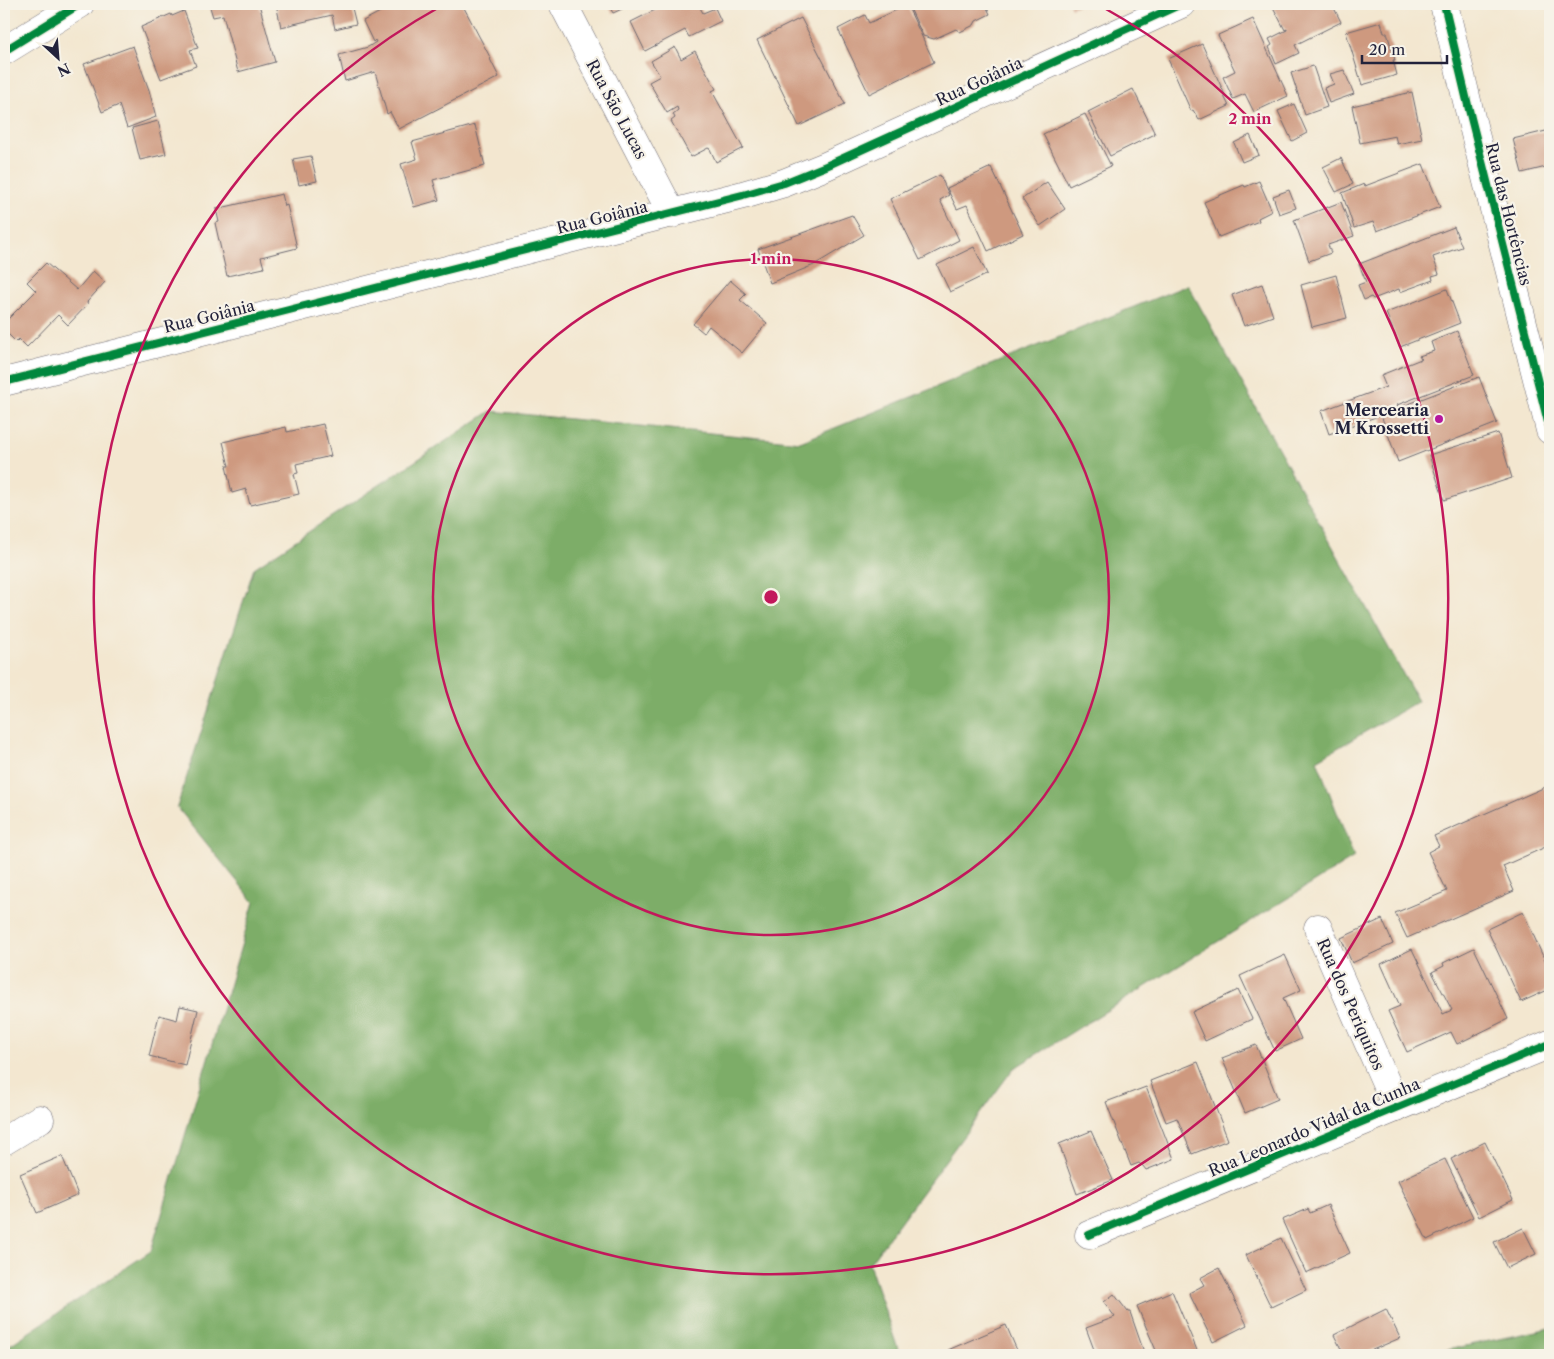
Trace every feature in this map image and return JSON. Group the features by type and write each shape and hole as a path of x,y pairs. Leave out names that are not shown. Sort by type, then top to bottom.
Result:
{"street":[{"path":"4,51 80,4"},
{"name":"Rua São Lucas","path":"563,4 672,214"},
{"name":"Rua Goiânia","path":"4,382 672,214 784,183 826,166 1181,4"},
{"name":"Rua das Hortências","path":"1444,4 1550,430"},
{"name":"Rua dos Periquitos","path":"1318,928 1397,1108"},
{"name":"Rua Leonardo Vidal da Cunha","path":"1089,1236 1550,1044"},
{"path":"4,1140 40,1119"}],"green space":[{"path":"1188,285 1418,701 1317,760 1354,857 1013,1069 869,1264 900,1355 4,1355 4,1349 151,1251 254,902 177,807 254,568 491,411 800,442"},
{"path":"1550,1328 1550,1355 1433,1355 1442,1351"}],"building":[{"path":"209,4 259,4 275,62 238,72 223,15 213,17"},
{"path":"276,4 351,4 356,24 335,29 332,15 281,27"},
{"path":"395,4 462,4 499,77 399,129 390,112 387,114 375,72 345,81 339,55 368,47 376,42 375,40 373,42 363,21"},
{"path":"608,4 633,4 613,13"},
{"path":"667,4 698,4 703,13 715,8 721,21 689,37 685,30 645,51 631,22"},
{"path":"908,4 985,4 990,14 960,32 956,29 934,39 923,36"},
{"path":"1069,4 1081,4 1071,8"},
{"path":"1279,4 1332,4 1341,22 1295,45 1299,53 1276,64 1269,47 1272,45 1269,39 1287,30 1285,30 1273,7"},
{"path":"907,5 934,62 869,94 838,29 865,15 869,23"},
{"path":"184,11 198,48 190,50 196,66 161,79 141,27 171,14 172,16"},
{"path":"801,18 845,104 799,126 757,40"},
{"path":"1253,19 1288,96 1254,112 1245,94 1233,99 1223,77 1235,71 1218,35"},
{"path":"1381,22 1384,33 1387,33 1395,60 1393,60 1397,75 1362,85 1346,32"},
{"path":"1202,44 1229,106 1199,120 1193,110 1191,111 1168,59"},
{"path":"133,46 149,90 156,117 127,128 119,105 102,112 84,64"},
{"path":"675,47 681,59 695,51 716,89 712,91 743,148 716,162 708,148 691,157 671,121 675,118 673,114 678,110 677,107 667,113 649,82 660,76 651,61"},
{"path":"1313,66 1327,107 1305,115 1291,73"},
{"path":"1344,70 1354,94 1329,103 1324,88 1334,84 1330,74"},
{"path":"1133,89 1155,134 1110,156 1088,112"},
{"path":"1412,92 1422,139 1397,144 1395,136 1360,143 1352,106"},
{"path":"1294,104 1307,133 1292,141 1278,111"},
{"path":"1085,114 1111,166 1069,186 1043,134"},
{"path":"158,121 166,154 140,160 132,128"},
{"path":"475,125 485,166 433,180 439,200 414,207 401,164 417,159 412,142"},
{"path":"1550,130 1550,166 1522,173 1513,139"},
{"path":"1250,135 1259,155 1242,162 1234,143"},
{"path":"311,156 317,181 299,185 293,159"},
{"path":"1341,158 1353,184 1336,192 1323,167"},
{"path":"1423,164 1440,207 1377,231 1373,222 1354,228 1342,193"},
{"path":"991,167 1023,234 988,251 967,205 957,209 947,188"},
{"path":"940,175 949,195 940,200 959,240 920,260 890,199"},
{"path":"1259,181 1272,211 1258,218 1259,221 1219,237 1204,202 1244,185 1245,187"},
{"path":"1047,182 1065,209 1040,226 1022,199"},
{"path":"1289,190 1296,208 1279,214 1273,196"},
{"path":"282,194 285,206 287,205 297,248 261,257 264,268 227,276 215,223 219,222 216,209"},
{"path":"4,201 8,214 4,215"},
{"path":"1341,202 1354,236 1328,245 1331,253 1309,261 1294,220"},
{"path":"852,215 864,235 814,265 770,283 758,249"},
{"path":"1454,227 1462,247 1433,257 1439,274 1432,276 1433,280 1400,292 1399,289 1373,299 1371,297 1364,300 1358,285 1366,282 1359,264"},
{"path":"974,247 987,274 950,292 937,265"},
{"path":"46,263 77,290 93,271 105,282 68,325 58,315 27,347 19,339 16,342 4,330 4,323 36,291 27,282"},
{"path":"1336,275 1347,318 1312,327 1301,285"},
{"path":"730,280 746,294 740,300 767,323 742,353 709,326 704,333 693,324"},
{"path":"1262,284 1273,316 1244,326 1232,295"},
{"path":"1447,289 1460,323 1400,347 1386,313"},
{"path":"1457,331 1474,375 1397,405 1398,408 1479,377 1497,423 1398,462 1381,415 1329,434 1321,411 1386,387 1381,375 1421,359 1419,356 1434,351 1431,342"},
{"path":"323,424 331,456 296,464 298,473 294,474 299,494 250,505 246,489 232,493 226,466 229,466 223,442 286,427 287,432"},
{"path":"1498,433 1512,478 1444,500 1429,455"},
{"path":"1550,785 1550,845 1503,866 1514,891 1407,938 1395,913 1447,891 1428,852 1439,846 1434,836"},
{"path":"1523,912 1550,972 1550,989 1521,1002 1487,929"},
{"path":"1382,919 1393,944 1352,963 1341,938"},
{"path":"1474,948 1508,1019 1457,1044 1451,1032 1407,1052 1388,1011 1400,1006 1381,964 1412,949 1443,1014 1452,1010 1432,972 1444,966 1443,963"},
{"path":"1285,955 1301,990 1283,998 1301,1039 1275,1051 1240,976"},
{"path":"1238,990 1252,1019 1205,1041 1192,1012"},
{"path":"180,1006 198,1010 185,1065 149,1056 159,1015 177,1020"},
{"path":"1256,1045 1278,1099 1245,1113 1222,1058"},
{"path":"1198,1062 1228,1140 1192,1154 1177,1118 1166,1122 1150,1081"},
{"path":"1146,1087 1174,1159 1146,1170 1139,1163 1131,1166 1106,1102"},
{"path":"1091,1131 1113,1180 1077,1194 1059,1144"},
{"path":"1485,1142 1513,1200 1479,1217 1451,1159"},
{"path":"62,1156 78,1195 37,1213 20,1174"},
{"path":"1445,1159 1473,1217 1427,1240 1398,1181"},
{"path":"1328,1205 1350,1253 1306,1273 1282,1220 1308,1209 1310,1213"},
{"path":"1523,1228 1536,1254 1507,1268 1494,1242"},
{"path":"1281,1238 1306,1290 1271,1307 1246,1255"},
{"path":"1219,1268 1247,1325 1213,1342 1189,1293 1204,1285 1200,1278"},
{"path":"1172,1291 1199,1355 1158,1355 1137,1306"},
{"path":"1114,1294 1130,1312 1145,1355 1096,1355 1086,1328 1115,1317 1104,1302"},
{"path":"1386,1309 1400,1338 1361,1355 1344,1355 1334,1335"},
{"path":"1006,1325 1019,1355 950,1355 948,1350"}],"cycle path":[{"path":"4,51 80,4"},
{"path":"4,382 784,183 826,166 1181,4"},
{"path":"1444,4 1550,430"},
{"path":"1089,1235 1550,1044"}],"place":[{"name":"Mercearia M Krossetti","path":"1439,419"}]}
